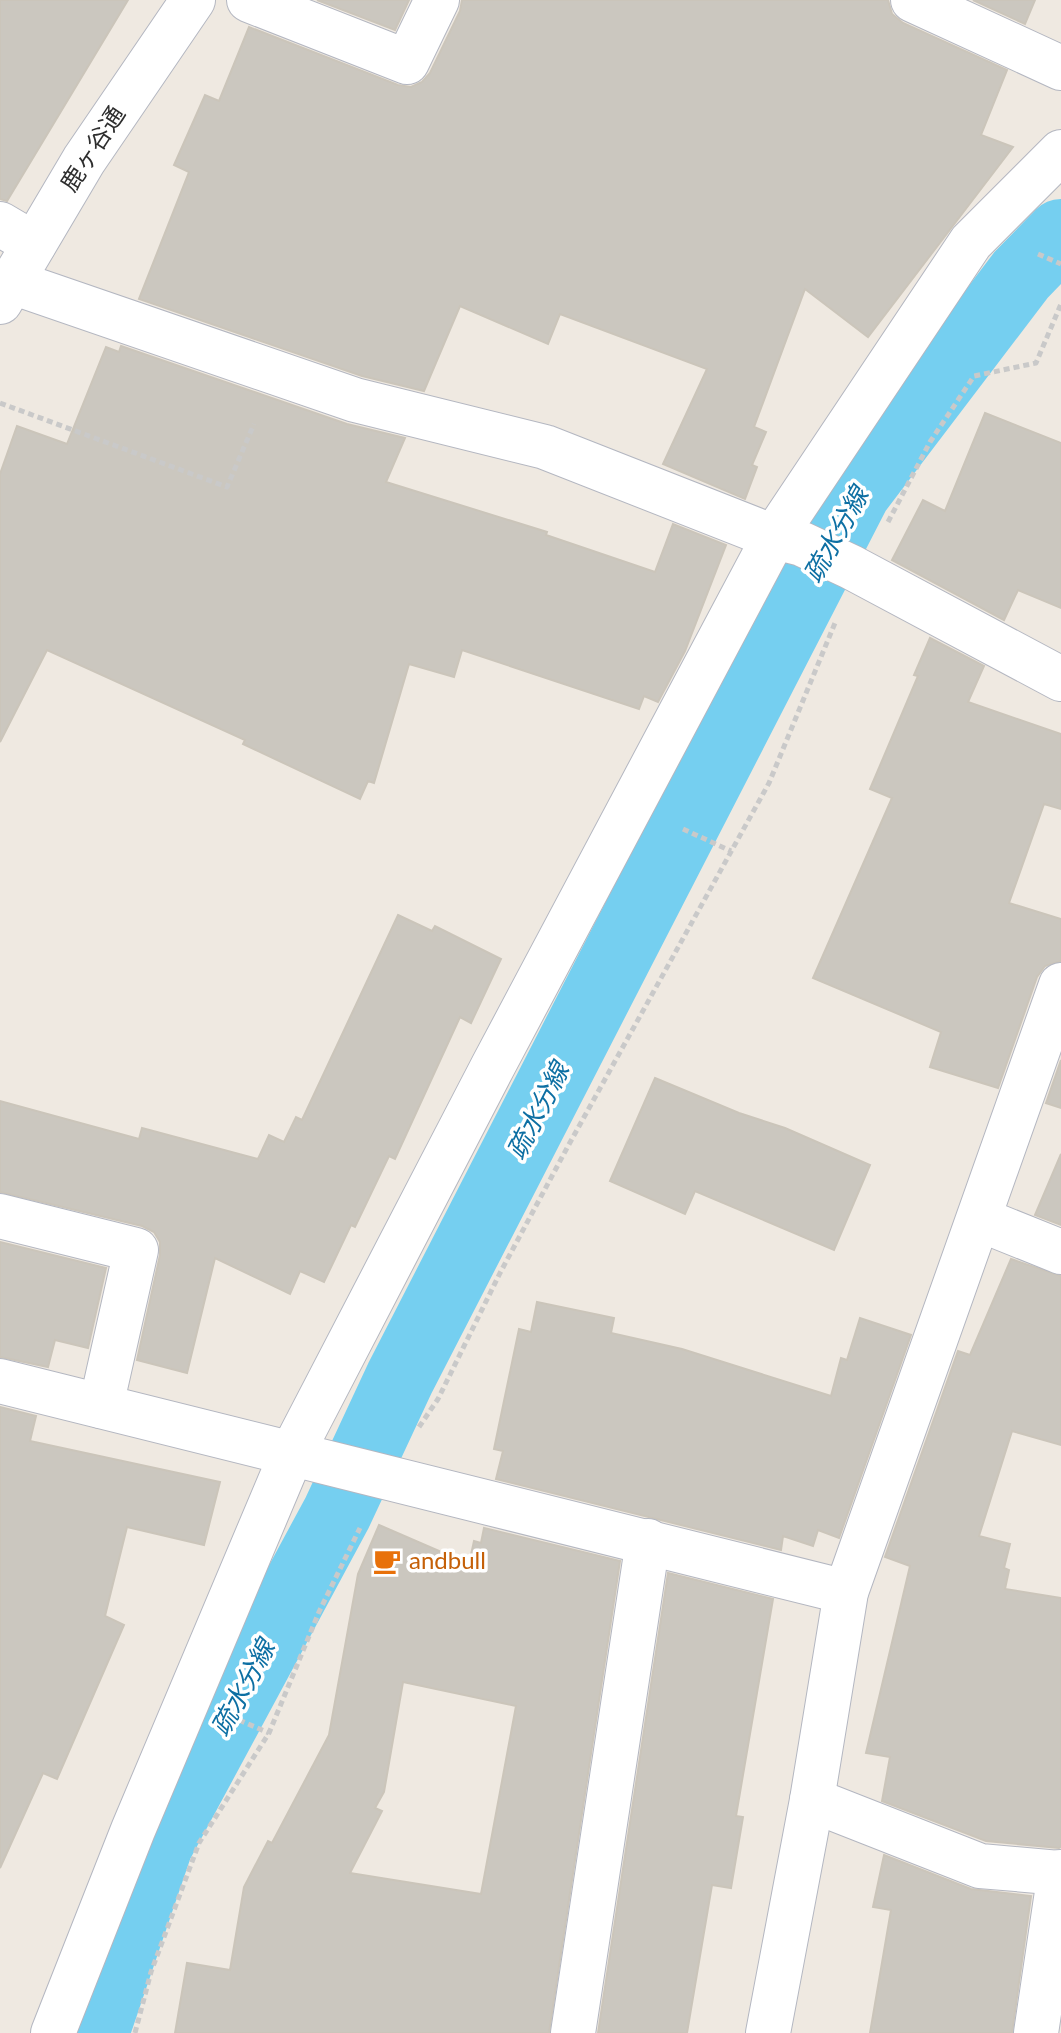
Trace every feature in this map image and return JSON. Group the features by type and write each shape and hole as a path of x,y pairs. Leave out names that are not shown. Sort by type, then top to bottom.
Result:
{"street":[{"name":"鹿ヶ谷通","path":"6,292 17,234 84,160 193,0"},
{"path":"249,0 407,62 437,0"},
{"path":"913,0 964,10 1061,68"},
{"path":"53,2033 139,1816 292,1453 493,1066 788,541 971,242 1061,152"},
{"path":"6,292 276,372 355,400 545,447 856,570 1061,679"},
{"path":"768,2033 812,1800 846,1592 1061,985"},
{"path":"0,1216 136,1250 101,1406"},
{"path":"979,1219 1061,1252"},
{"path":"0,1381 846,1592"},
{"path":"573,2033 648,1541"},
{"path":"812,1800 980,1866 1061,1872 1036,2033"}],"path":[{"path":"135,2033 151,1972 199,1843 269,1733 319,1612 382,1476 438,1399 500,1273 567,1148 769,783 856,570 930,442 974,376 1036,363 1061,304"},
{"path":"0,403 227,487 276,372"},
{"path":"679,827 731,851"}],"building":[{"path":"0,0 128,0 7,201 0,199"},
{"path":"317,0 409,0 395,30"},
{"path":"462,0 888,0 892,14 903,23 1007,70 981,135 1013,147 868,337 805,289 754,427 766,432 752,465 757,467 745,499 663,464 707,369 560,314 548,344 460,306 424,391 362,376 139,299 189,172 174,165 205,95 219,101 249,27 398,85 411,87 422,82 430,73 460,11"},
{"path":"973,0 1035,0 1025,24"},
{"path":"121,346 347,424 405,438 386,482 547,532 546,535 655,572 673,524 726,545 685,651 658,702 644,696 639,709 462,650 454,677 409,664 374,783 368,781 360,799 243,744 245,740 47,650 0,742 0,474 17,426 67,444 106,347 119,352"},
{"path":"985,413 1061,443 1061,608 1018,590 1004,620 892,560 923,500 945,511"},
{"path":"930,638 984,666 968,702 1061,734 1061,809 1044,804 1009,903 1061,919 1061,961 1045,966 1037,977 998,1088 930,1067 941,1032 813,978 892,798 870,789 918,676 914,675"},
{"path":"398,915 432,931 435,926 501,959 471,1023 460,1017 395,1159 389,1156 324,1282 300,1271 290,1294 215,1258 187,1373 137,1360 160,1255 160,1242 154,1232 142,1226 0,1192 0,1101 139,1139 142,1128 258,1159 269,1135 284,1142 296,1117 302,1120"},
{"path":"1061,1060 1061,1108 1046,1103"},
{"path":"655,1078 739,1113 785,1128 870,1165 834,1250 695,1191 685,1214 610,1181"},
{"path":"1061,1154 1061,1225 1035,1215"},
{"path":"0,1242 106,1268 88,1348 55,1340 48,1367 0,1357"},
{"path":"1011,1259 1061,1276 1061,1445 1012,1431 979,1536 1010,1544 1004,1568 1009,1570 1005,1589 1061,1598 1059,1848 986,1841 882,1801 890,1757 866,1753 910,1566 885,1557 958,1351 970,1355"},
{"path":"537,1302 614,1318 611,1333 682,1349 831,1396 841,1358 847,1360 860,1318 911,1335 839,1538 818,1530 813,1546 783,1536 781,1550 496,1479 503,1451 494,1449 519,1329 531,1332"},
{"path":"0,1407 36,1416 30,1441 220,1482 204,1545 127,1527 105,1616 124,1625 57,1779 43,1773 0,1868"},
{"path":"379,1525 469,1564 474,1541 481,1543 484,1528 620,1561 549,2033 175,2033 187,1963 230,1970 244,1887 268,1841 272,1843 329,1735 358,1574","holes":["403,1682 516,1706 481,1894 350,1873 382,1811 375,1808 384,1792"]},
{"path":"668,1573 773,1599 736,1816 743,1817 731,1888 712,1885 687,2033 598,2033"},
{"path":"884,1855 971,1889 1031,1896 1012,2033 870,2033 891,1910 873,1907"}],"waterway":[{"name":"疏水分線","path":"94,2033 158,1845 337,1513 400,1378 856,492 1021,275 1061,234"}],"place":[{"name":"andbull","path":"387,1561"}]}
